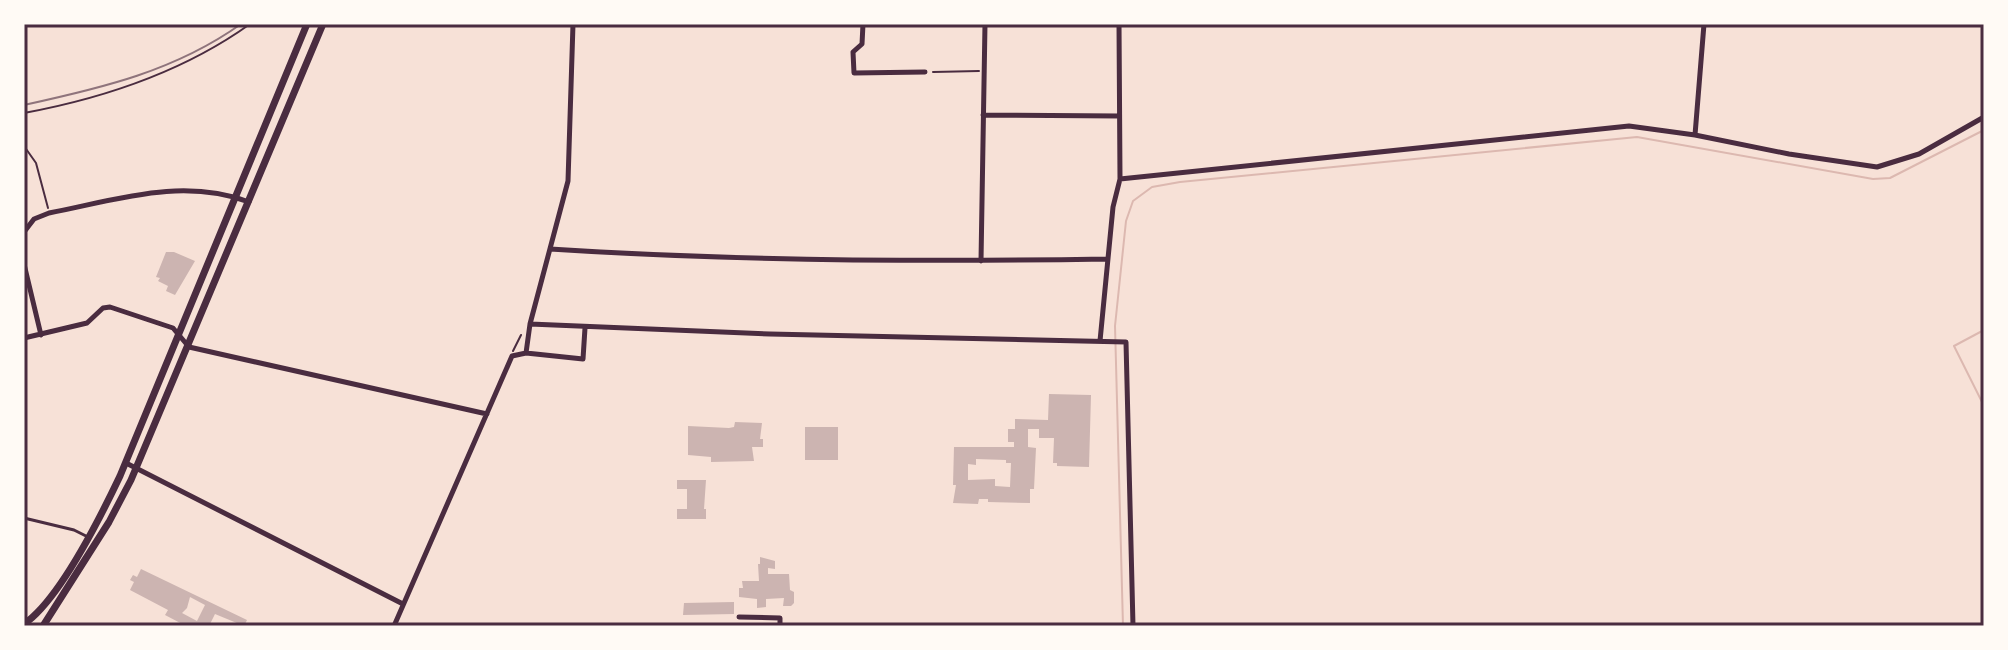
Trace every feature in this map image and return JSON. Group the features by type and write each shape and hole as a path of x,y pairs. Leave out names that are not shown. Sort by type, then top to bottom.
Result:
{"main road":[{"path":"24,624 45,606 88,537 126,463 307,24"},
{"path":"43,626 121,503 323,24"}],"street":[{"path":"526,353 530,324 568,181 573,24"},
{"path":"863,24 862,44 853,52 854,73 925,72"},
{"path":"981,261 985,24"},
{"path":"1100,341 1113,207 1120,179 1119,24"},
{"path":"1695,135 1704,24"},
{"path":"274,105 288,106"},
{"path":"983,115 1119,116"},
{"path":"1120,179 1620,126 1695,135 1789,154 1877,167 1919,154 1984,117"},
{"path":"24,232 34,219 49,213 159,190 214,191 249,202"},
{"path":"550,249 623,254 981,261 1107,259"},
{"path":"24,264 41,335"},
{"path":"24,338 87,323 103,308 110,307 173,328 189,347 487,414"},
{"path":"530,324 1126,342 1133,626"},
{"path":"394,626 512,356 526,353 583,359 585,328"},
{"path":"126,463 403,604"},
{"path":"24,518 74,530 96,542"},
{"path":"739,617 780,618 780,626"}],"path":[{"path":"24,113 72,104 170,71 215,48 250,24"},
{"path":"925,72 984,71"},
{"path":"24,146 36,163 49,213"},
{"path":"512,356 530,324"}],"building":[{"path":"166,252 195,261 175,295 166,291 168,286 156,277"},
{"path":"1049,394 1091,395 1089,467 1057,466 1053,463 1054,438 1039,438 1039,429 1028,429 1028,447 1036,448 1034,489 1030,489 1030,503 979,499 978,504 953,503 956,485 953,485 954,447 1014,447 1014,442 1008,442 1008,429 1015,429 1015,419 1048,420","holes":["976,459 1006,460 1006,463 1011,463 1010,487 995,486 995,479 968,480 968,464 976,465"]},
{"path":"735,422 762,423 760,439 763,439 763,447 752,447 754,461 711,462 711,457 688,455 688,426 729,428 734,427"},
{"path":"805,427 838,427 838,460 805,460"},
{"path":"677,480 706,480 706,519 677,519 677,509 687,509 687,489 677,489"},
{"path":"760,557 775,561 775,569 768,568 768,574 789,574 790,590 794,592 791,606 783,606 784,598 766,599 766,607 757,608 757,599 739,597 742,581 759,581"},
{"path":"141,569 247,620 244,626 215,614 209,626 186,626 165,615 168,610 130,590 134,582 130,580 133,575 137,577","holes":["190,597 205,605 197,621 182,613"]},
{"path":"734,602 734,614 683,615 684,603"}],"waterway":[{"path":"1123,626 1115,326 1126,221 1133,201 1152,187 1637,137 1873,179 1890,178 1984,130"},
{"path":"1984,330 1954,346 1984,406"}],"railway":[{"path":"24,105 82,92 164,66 241,24"}]}
